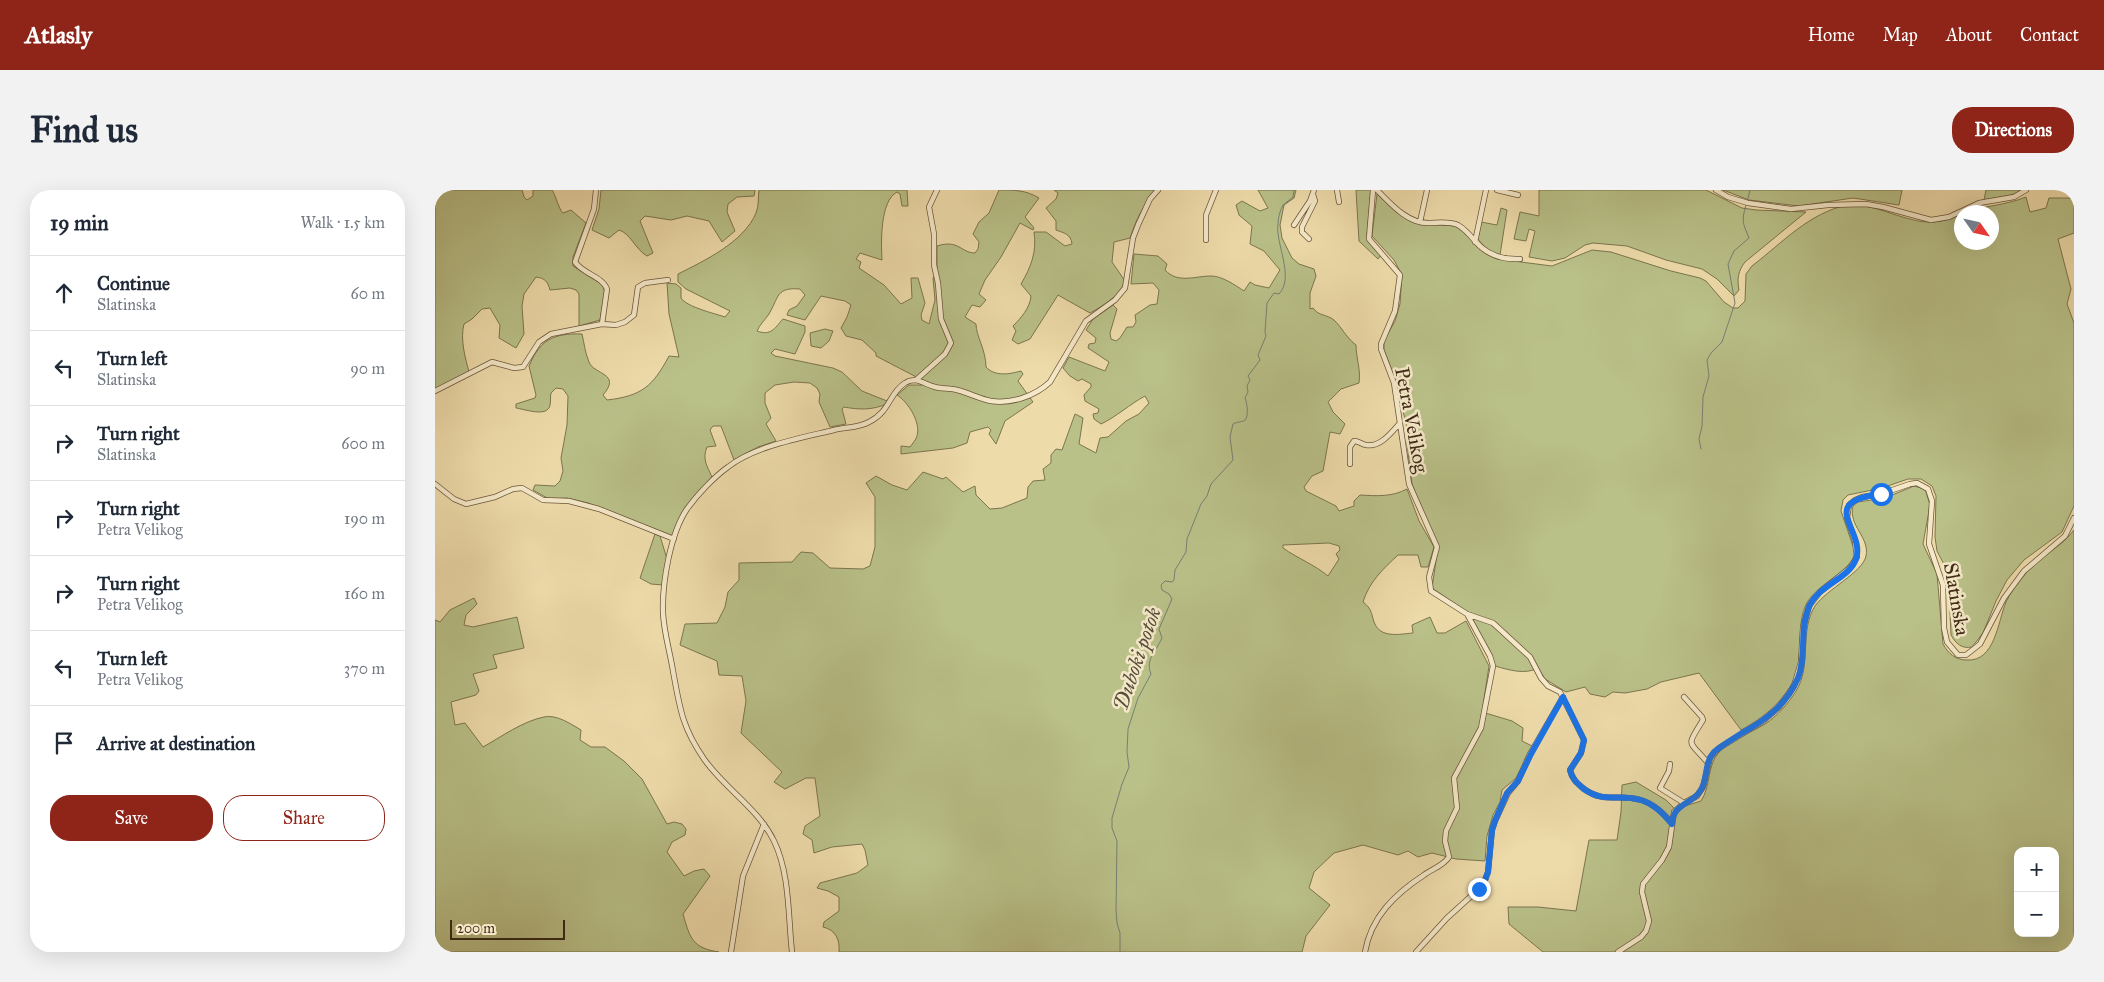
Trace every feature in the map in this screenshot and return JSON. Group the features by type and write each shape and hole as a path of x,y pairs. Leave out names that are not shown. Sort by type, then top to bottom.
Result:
{"street":[{"path":"596,190 594,209 575,262 605,283 607,288 602,324"},
{"path":"792,952 784,863 764,824 705,760 684,725 678,705 663,614 663,590 674,539 687,510 714,479 735,462 764,448 867,423 881,414 899,388 905,383 916,380 945,354 951,343 941,319 938,283 934,265 934,234 929,207 937,190"},
{"path":"916,380 935,387 956,390 984,399 1002,402 1025,397 1044,387 1050,382 1086,321 1115,300 1125,288 1137,224 1150,199 1158,190"},
{"path":"1206,240 1206,215 1216,190"},
{"path":"1337,190 1339,202"},
{"name":"Petra Velikog","path":"1373,190 1369,238 1400,275 1395,312 1381,344 1394,383 1409,484 1437,547 1429,577 1431,591 1467,614 1493,623 1530,657 1541,678 1548,686 1560,692 1584,740 1581,753 1570,770 1574,780 1599,798 1626,797 1642,800 1659,809 1672,824"},
{"path":"1377,190 1396,208 1420,222 1453,223 1462,228 1475,242 1497,256 1519,259"},
{"path":"1420,222 1427,190"},
{"path":"1475,242 1486,190"},
{"path":"1497,190 1518,195"},
{"path":"1715,190 1746,203 1791,209 1836,204 1866,204 1883,206 1925,219 1938,220 1979,203 2014,198 2026,190"},
{"path":"1294,225 1314,192"},
{"path":"1309,238 1303,232 1302,227 1315,201 1314,192"},
{"path":"435,391 492,362 514,368 523,367 539,342 551,334 602,324 616,325 631,318 636,310 638,287 645,283 668,280"},
{"path":"1349,464 1350,447 1354,441 1365,445 1376,444 1401,423"},
{"name":"Slatinska","path":"1618,952 1641,937 1646,931 1649,921 1642,892 1643,884 1662,860 1669,847 1672,839 1674,812 1684,803 1697,796 1703,787 1708,763 1713,753 1763,721 1779,707 1794,686 1801,662 1803,627 1809,606 1820,592 1851,567 1857,557 1855,541 1847,518 1849,505 1855,500 1881,494 1910,484 1917,483 1928,489 1932,501 1929,544 1943,585 1944,628 1947,642 1958,655 1966,655 1980,644 2016,581 2031,564 2065,536 2074,518"},
{"path":"435,484 458,502 466,504 517,489 527,490 543,500 569,500 599,509 674,539"},
{"path":"1365,952 1369,932 1385,908 1415,880 1437,868 1449,857 1445,841 1446,831 1457,808 1453,778 1481,728 1493,666 1490,656 1467,614"},
{"path":"1417,952 1485,880 1488,872 1492,830 1495,821 1507,793 1518,781 1563,697"},
{"path":"1684,698 1703,720 1691,738 1692,747 1708,763"},
{"path":"1670,764 1669,771 1660,788 1684,803"},
{"path":"731,952 743,876 764,824"}],"green space":[{"path":"435,190 522,190 527,200 533,196 533,190 552,190 563,213 571,210 586,223 573,257 573,266 603,285 605,293 600,320 579,326 579,294 576,290 570,288 550,290 546,281 536,277 524,294 522,306 524,334 516,348 499,338 500,325 490,308 482,309 464,324 463,342 469,372 435,389"},
{"path":"601,190 755,190 754,196 737,197 728,204 727,212 735,231 722,242 709,221 687,216 671,220 645,216 640,221 653,253 647,256 630,238 619,230 609,238 592,230 599,209"},
{"path":"759,190 907,190 908,206 902,206 900,194 897,192 887,204 883,223 882,260 860,253 856,259 861,262 859,268 884,285 901,304 912,298 911,278 918,278 925,303 921,315 922,320 929,324 935,300 933,278 937,272 937,246 950,244 975,253 979,242 973,234 979,222 989,213 999,190 1025,192 1039,198 1025,217 1034,228 1033,230 1020,223 1001,257 985,280 979,294 986,300 980,307 972,305 965,317 976,324 986,367 998,373 1007,374 1021,371 1023,374 1018,381 1033,402 1005,421 996,444 989,434 991,430 988,427 970,432 967,443 953,448 901,454 901,446 910,447 918,431 913,413 897,395 909,385 922,385 924,381 876,356 876,353 862,340 846,336 841,328 851,305 845,301 821,296 805,320 787,315 789,310 797,306 805,295 800,289 786,290 779,294 769,314 757,331 769,332 775,329 783,319 805,326 805,332 795,354 775,349 771,353 775,356 833,368 842,372 862,391 887,401 887,404 866,409 844,407 842,409 846,424 830,427 819,402 820,394 817,388 810,383 794,382 775,385 765,393 765,403 771,418 766,424 776,441 758,447 734,460 721,426 713,426 710,430 716,446 707,447 705,455 712,477 683,511 673,536 588,503 567,498 549,499 533,490 535,485 555,486 560,481 563,471 561,458 567,425 568,396 563,389 556,388 551,393 550,405 545,411 535,412 516,408 516,404 535,398 536,395 529,366 538,350 543,344 555,337 582,334 589,362 596,370 605,375 610,382 603,395 607,400 629,396 645,388 652,382 669,356 679,357 669,314 667,283 676,284 681,288 681,298 694,307 725,317 730,311 686,289 678,282 678,274 733,242 742,233 756,213"},
{"path":"1054,190 1158,190 1141,212 1130,238 1114,242 1112,262 1125,281 1120,291 1090,313 1058,295 1030,339 1018,344 1012,340 1016,331 1013,326 1029,305 1031,296 1021,284 1028,272 1032,259 1035,246 1034,232 1046,232 1065,246 1072,244 1069,236 1056,230 1056,221 1046,208 1056,199 1058,193"},
{"path":"1258,190 1296,190 1294,198 1284,205 1280,225 1282,238 1292,258 1299,264 1314,269 1316,276 1310,293 1310,309 1313,308 1334,320 1356,345 1359,383 1341,389 1328,402 1333,412 1345,424 1340,434 1330,432 1323,471 1312,476 1304,487 1306,491 1336,506 1339,511 1354,506 1354,501 1360,495 1390,495 1407,489 1419,521 1434,547 1428,567 1421,567 1418,555 1398,555 1373,582 1363,602 1370,609 1377,627 1381,631 1391,634 1413,633 1412,625 1430,617 1437,633 1445,633 1466,621 1489,666 1482,712 1512,721 1523,728 1522,741 1532,746 1516,778 1502,790 1500,802 1493,815 1487,836 1485,861 1456,859 1432,853 1418,857 1408,851 1398,855 1363,845 1334,853 1314,872 1309,888 1330,905 1306,936 1302,952 839,952 839,943 836,936 831,930 823,927 824,922 839,911 839,897 817,888 820,883 857,873 868,865 865,850 862,844 832,847 814,853 812,840 803,834 805,826 820,816 815,778 806,778 785,789 774,782 782,772 741,733 746,701 742,676 719,675 717,661 680,645 685,624 717,623 725,607 728,592 739,580 739,563 792,562 801,552 813,553 830,568 863,569 870,566 875,547 875,497 866,483 876,476 892,485 907,490 923,472 943,479 946,477 963,492 975,486 976,495 990,509 1002,508 1027,498 1028,487 1033,481 1045,480 1043,469 1051,463 1051,455 1056,449 1062,450 1075,414 1083,418 1079,444 1096,453 1100,438 1108,437 1126,421 1139,414 1149,403 1145,396 1101,424 1094,419 1093,414 1098,413 1099,409 1085,401 1084,395 1091,387 1091,384 1082,379 1078,381 1063,368 1069,357 1105,371 1109,362 1088,348 1089,344 1095,343 1096,338 1086,330 1093,319 1113,305 1117,309 1110,333 1111,339 1116,341 1127,327 1133,327 1136,322 1135,315 1150,305 1157,304 1159,290 1153,283 1131,284 1134,254 1158,256 1167,264 1165,270 1175,277 1215,276 1228,281 1244,291 1250,282 1269,288 1280,270 1264,251 1250,244 1252,226 1239,215 1236,205 1242,201 1260,211 1268,208","holes":["1329,543 1339,546 1340,550 1336,554 1339,559 1328,576 1283,548 1283,545"]},
{"path":"1356,190 1371,190 1367,235 1381,255 1378,259 1359,241"},
{"path":"1539,190 1706,190 1742,208 1806,212 1745,262 1739,275 1739,290 1734,296 1717,279 1702,269 1666,260 1627,246 1593,243 1585,245 1565,258 1552,261 1529,257 1535,231 1529,229 1526,241 1514,239 1520,212 1539,216"},
{"path":"1723,190 1902,190 1899,205 1853,198 1799,206 1749,200"},
{"path":"1986,190 2022,190 2012,195 1984,200"},
{"path":"1377,194 1395,211 1414,223 1455,226 1486,254 1497,259 1552,266 1592,250 1611,252 1700,278 1706,281 1724,302 1733,308 1738,308 1745,301 1746,274 1752,266 1808,222 1833,209 1847,205 1861,205 1917,221 1928,222 1954,217 1954,250 1999,250 1999,205 1996,205 2026,197 2030,212 2046,208 2049,198 2074,198 2074,233 2058,239 2071,289 2067,304 2074,323 2074,506 2062,532 2024,560 2007,580 1983,633 1972,647 1965,647 1957,643 1951,635 1948,572 1937,551 1935,537 1936,496 1932,486 1921,479 1908,479 1882,488 1848,495 1843,500 1841,511 1855,552 1853,559 1842,571 1813,594 1808,601 1802,615 1799,661 1792,683 1786,693 1770,710 1741,730 1699,673 1661,682 1647,689 1625,693 1613,692 1605,697 1590,694 1585,687 1566,692 1545,679 1538,668 1522,671 1495,666 1492,657 1466,611 1432,588 1438,547 1412,484 1407,444 1408,432 1396,381 1384,350 1384,341 1395,321 1400,304 1402,275 1394,260 1372,236"},
{"path":"1501,208 1507,210 1500,255 1488,251 1478,239 1481,222 1497,225"},
{"path":"825,329 833,331 829,341 821,348 811,346 810,333"},
{"path":"1914,486 1925,489 1930,505 1923,544 1937,574 1943,644 1952,655 1963,660 1976,659 1990,648 2010,594 2031,567 2063,542 2074,530 2074,952 1543,952 1509,924 1508,907 1538,907 1576,911 1589,840 1617,840 1622,785 1636,782 1666,800 1678,812 1685,806 1701,801 1715,757 1719,752 1735,740 1769,721 1782,709 1796,691 1803,671 1810,616 1815,606 1852,574 1866,556 1865,543 1853,520 1853,506 1858,502 1885,498"},
{"path":"655,534 660,536 667,559 663,585 651,584 640,578"},
{"path":"474,598 477,604 466,615 464,625 473,627 517,617 524,648 493,655 497,668 473,674 479,691 476,695 451,702 455,725 465,723 483,747 528,722 549,716 563,720 581,730 580,740 591,747 605,747 624,761 642,779 667,824 674,822 682,824 686,829 685,835 672,842 667,852 684,876 704,869 710,876 683,914 693,940 703,948 719,952 435,952 435,620 440,622 450,610"}],"waterway":[{"name":"Duboki potok","path":"1120,952 1120,933 1116,911 1117,841 1112,828 1112,818 1129,767 1127,752 1128,729 1138,698 1151,674 1150,660 1162,638 1159,629 1172,599 1169,594 1162,590 1161,585 1165,581 1172,582 1174,580 1175,570 1186,552 1187,539 1201,504 1207,496 1211,484 1233,460 1230,437 1233,424 1244,421 1247,415 1245,398 1250,380 1248,376 1260,360 1258,355 1266,336 1267,303 1274,293 1279,294 1285,279 1278,232 1278,219 1283,205 1293,197 1294,190"},
{"path":"1747,202 1750,190"},
{"path":"1701,449 1699,439 1702,426 1703,397 1709,376 1707,360 1722,342 1735,303 1728,264 1734,251 1749,238 1743,222 1746,205"}],"route":[{"path":"1479,889 1488,872 1492,830 1507,793 1518,781 1563,697 1584,736 1584,745 1581,753 1570,770 1571,776 1577,784 1599,798 1626,797 1642,800 1659,809 1672,824 1674,812 1684,803 1697,796 1703,787 1707,767 1713,753 1763,721 1779,707 1794,686 1799,675 1803,627 1809,606 1820,592 1855,563 1857,557 1855,541 1847,518 1849,505 1862,497 1881,494"}]}
